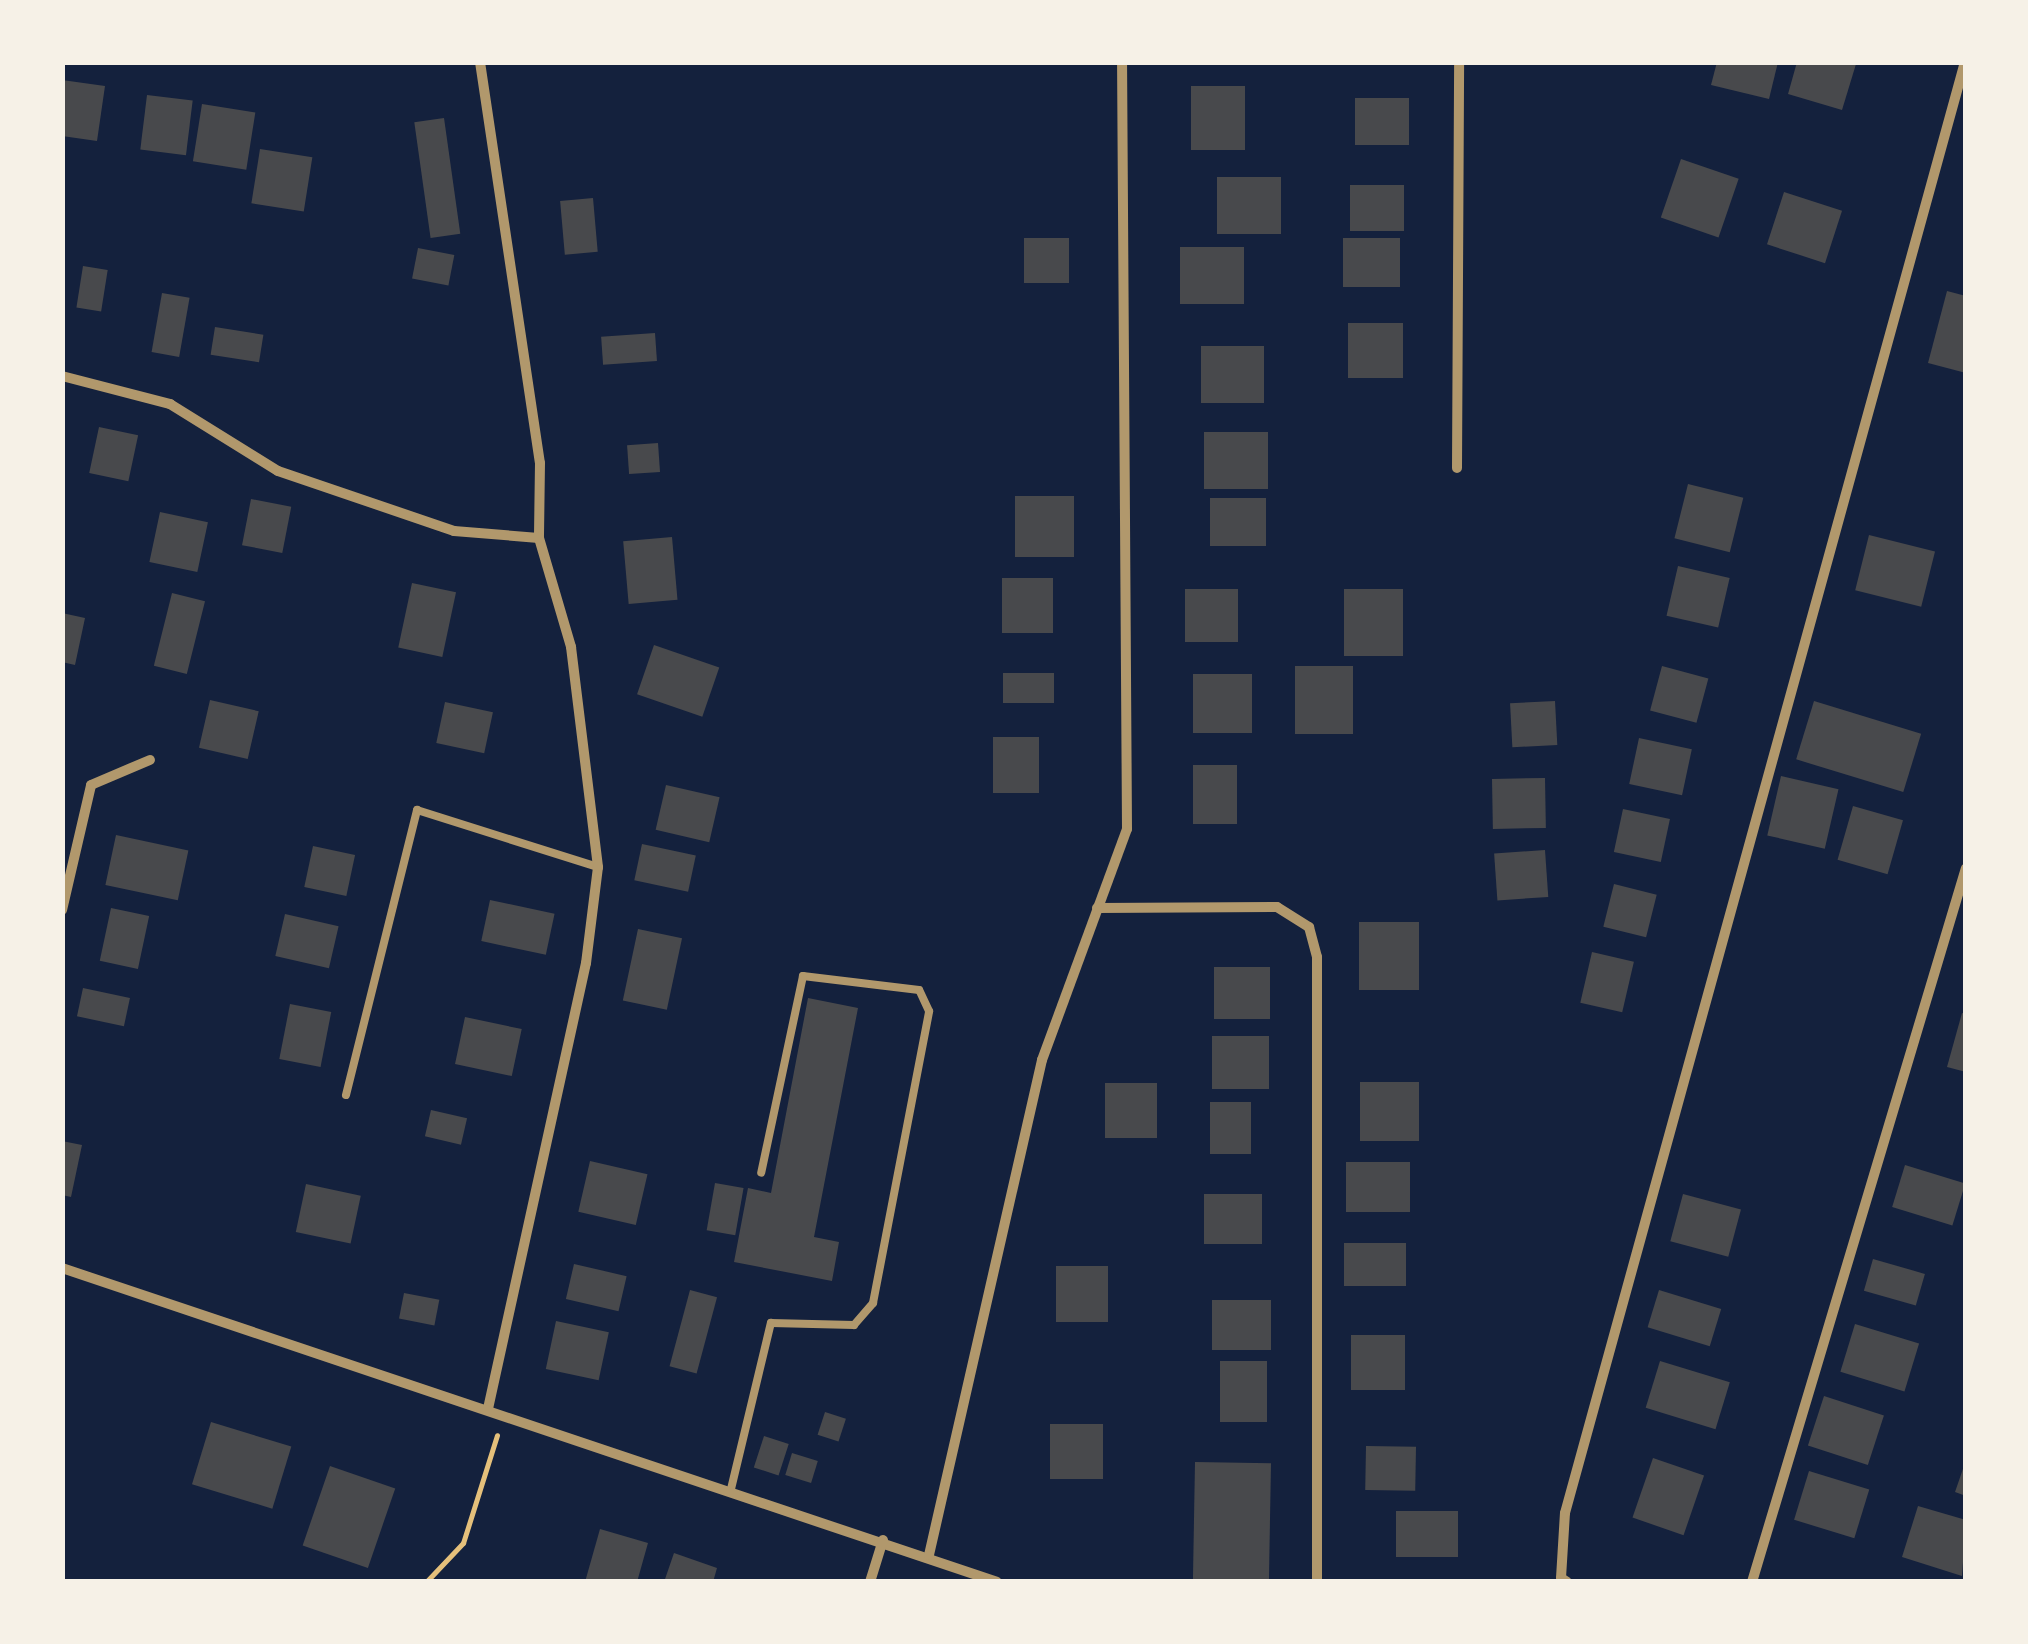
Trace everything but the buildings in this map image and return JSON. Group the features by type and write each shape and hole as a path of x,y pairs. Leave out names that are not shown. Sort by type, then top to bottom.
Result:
{"street":[{"path":"480,62 540,464 539,538 570,647 598,868 586,963 488,1408"},
{"path":"928,1555 1042,1060 1127,829 1122,62"},
{"path":"1457,468 1459,62"},
{"path":"1567,1582 1561,1578 1565,1512 1965,62"},
{"path":"62,376 170,404 278,471 454,531 539,538"},
{"path":"62,910 92,784 150,760"},
{"path":"1752,1582 1966,868"},
{"path":"1097,908 1277,906 1308,927 1317,957 1316,1582"},
{"path":"62,1268 928,1555 996,1582"},
{"path":"870,1582 883,1540"}],"lane":[{"path":"346,1096 417,810 598,868"},
{"path":"730,1489 771,1323 854,1325 873,1303 929,1010 918,990 803,976 761,1173"}],"path":[{"path":"426,1582 463,1543 504,1413"}]}
